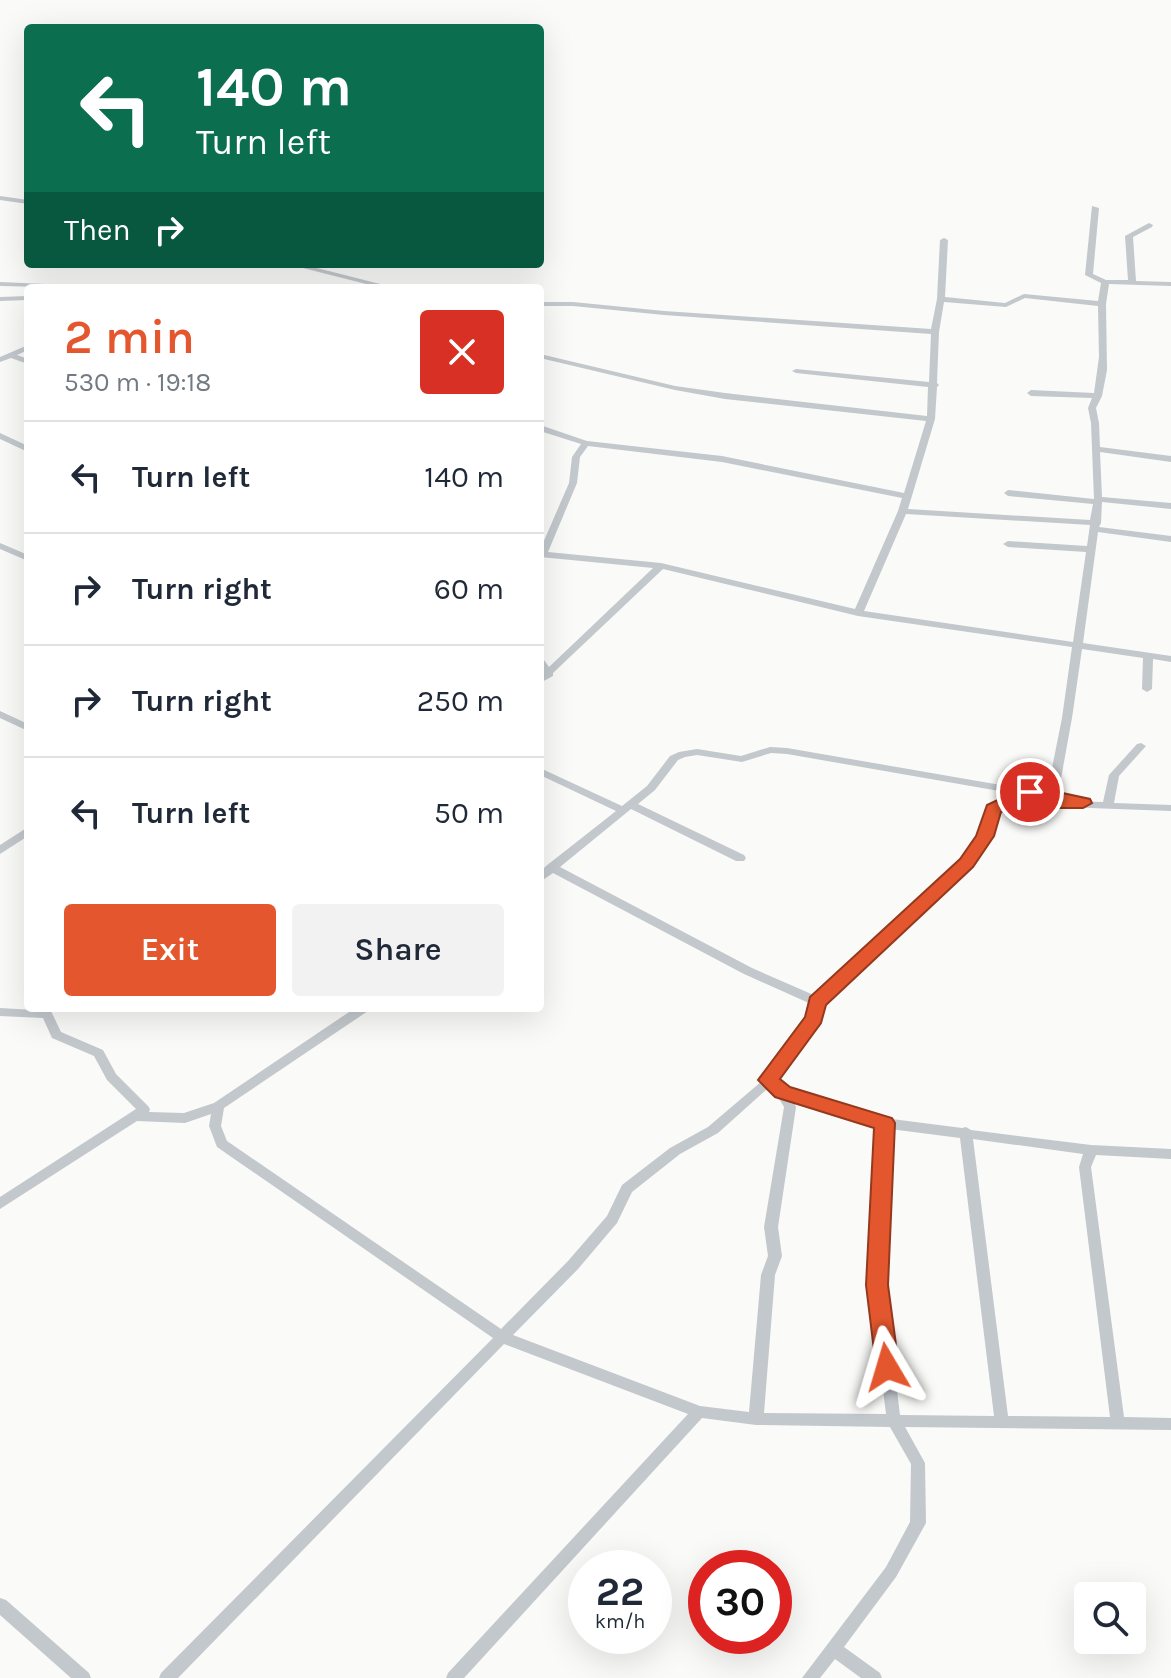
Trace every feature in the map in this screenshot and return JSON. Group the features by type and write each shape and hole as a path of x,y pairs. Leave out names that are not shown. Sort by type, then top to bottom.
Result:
{"street":[{"path":"0,198 24,201"},
{"path":"1095,208 1089,275 1105,282 1171,284"},
{"path":"1132,282 1129,236 1149,225"},
{"path":"858,613 903,511 931,419 944,240"},
{"path":"306,268 372,284"},
{"path":"341,284 347,279"},
{"path":"1052,796 1078,645 1098,500 1092,408 1098,396 1103,366 1102,304 1105,282"},
{"path":"0,284 24,285"},
{"path":"941,299 1006,305 1024,296 1102,304"},
{"path":"0,299 24,298"},
{"path":"544,304 935,332"},
{"path":"0,360 24,349"},
{"path":"10,355 24,360"},
{"path":"544,357 675,388 774,404 931,419"},
{"path":"796,371 935,385"},
{"path":"1031,393 1098,396"},
{"path":"544,429 586,443 722,459 906,496"},
{"path":"0,436 24,447"},
{"path":"544,549 573,483 576,457 586,443"},
{"path":"1097,449 1171,459"},
{"path":"1008,493 1171,506"},
{"path":"903,511 1095,526 1171,539"},
{"path":"1008,544 1090,549"},
{"path":"0,546 24,556"},
{"path":"544,554 661,566 858,613 1171,659"},
{"path":"544,677 661,566"},
{"path":"1147,689 1148,655"},
{"path":"0,714 24,726"},
{"path":"1108,804 1114,775 1141,746"},
{"path":"544,873 651,788 674,758 697,752 742,759 770,750 1083,803"},
{"path":"544,773 740,858"},
{"path":"756,1419 768,1275 775,1256 771,1227 790,1107 782,1092 768,1080 814,1018 817,1002 967,863 985,836 993,809 1006,802 1171,808"},
{"path":"0,850 24,834"},
{"path":"553,868 748,971 817,1002"},
{"path":"0,1012 24,1012"},
{"path":"0,1204 144,1109 111,1077 99,1053 56,1035 52,1012"},
{"path":"135,1116 185,1118 218,1106 358,1012"},
{"path":"167,1678 504,1338 612,1219 627,1189 675,1151 713,1130 764,1085 884,1123 1091,1150 1171,1154"},
{"path":"218,1106 215,1126 222,1144 504,1338 699,1412 756,1419 1171,1424"},
{"path":"810,1678 891,1572 918,1523 918,1463 894,1421 877,1285 884,1123"},
{"path":"966,1132 1002,1422"},
{"path":"1091,1150 1085,1167 1118,1423"},
{"path":"454,1678 699,1412"},
{"path":"0,1605 83,1678"},
{"path":"833,1649 874,1678"}],"route":[{"path":"887,1367 877,1285 884,1123 782,1092 768,1080 788,1058 814,1018 817,1002 967,863 985,836 993,809 1006,802 1083,803 1030,792"}]}
